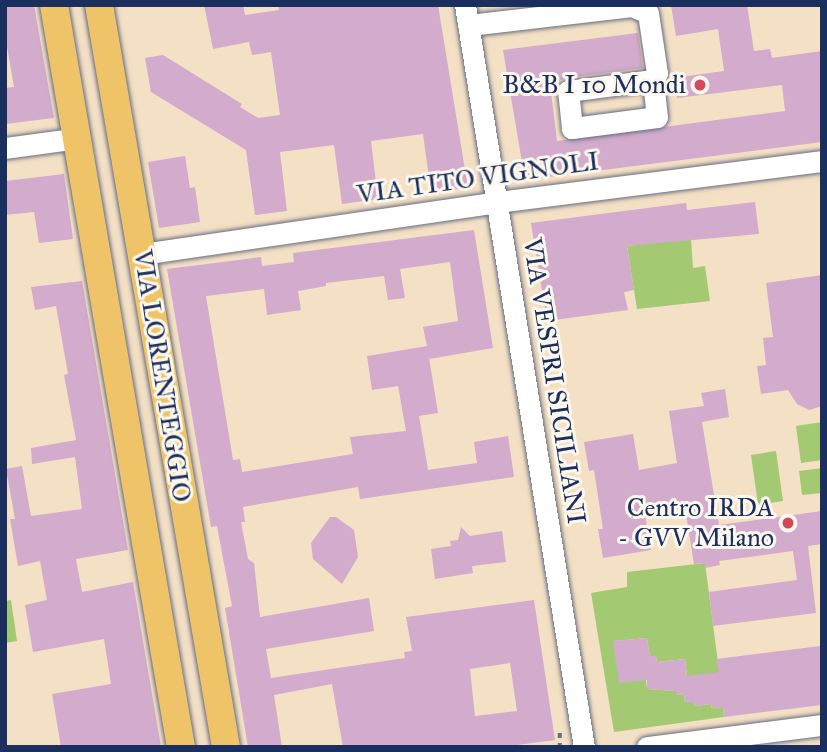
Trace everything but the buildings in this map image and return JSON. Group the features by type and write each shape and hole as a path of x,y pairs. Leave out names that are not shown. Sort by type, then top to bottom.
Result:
{"main road":[{"name":"VIA LORENTEGGIO","path":"54,5 181,747"},
{"name":"VIA LORENTEGGIO","path":"99,5 226,747"}],"street":[{"name":"VIA VESPRI SICILIANI","path":"584,747 467,15 632,6 648,13 655,76"},
{"path":"5,148 78,138"},
{"name":"VIA TITO VIGNOLI","path":"141,254 498,202 822,161"},
{"path":"647,747 822,725"}],"green space":[{"path":"691,238 693,268 705,266 710,301 637,309 627,246"},
{"path":"822,422 822,460 801,463 796,426"},
{"path":"776,451 783,501 758,505 751,455"},
{"path":"822,468 822,493 802,495 799,471"},
{"path":"705,563 720,678 687,676 685,659 657,662 656,656 650,657 647,638 614,641 646,680 647,689 676,691 677,695 684,694 685,703 694,703 695,706 711,704 712,708 723,707 724,717 614,732 591,593 627,587 627,572"},
{"path":"11,600 17,641 5,643 5,601"}],"place":[{"name":"B&B I 10 Mondi","path":"700,85"},
{"name":"Centro IRDA - GVV Milano","path":"788,523"}]}
